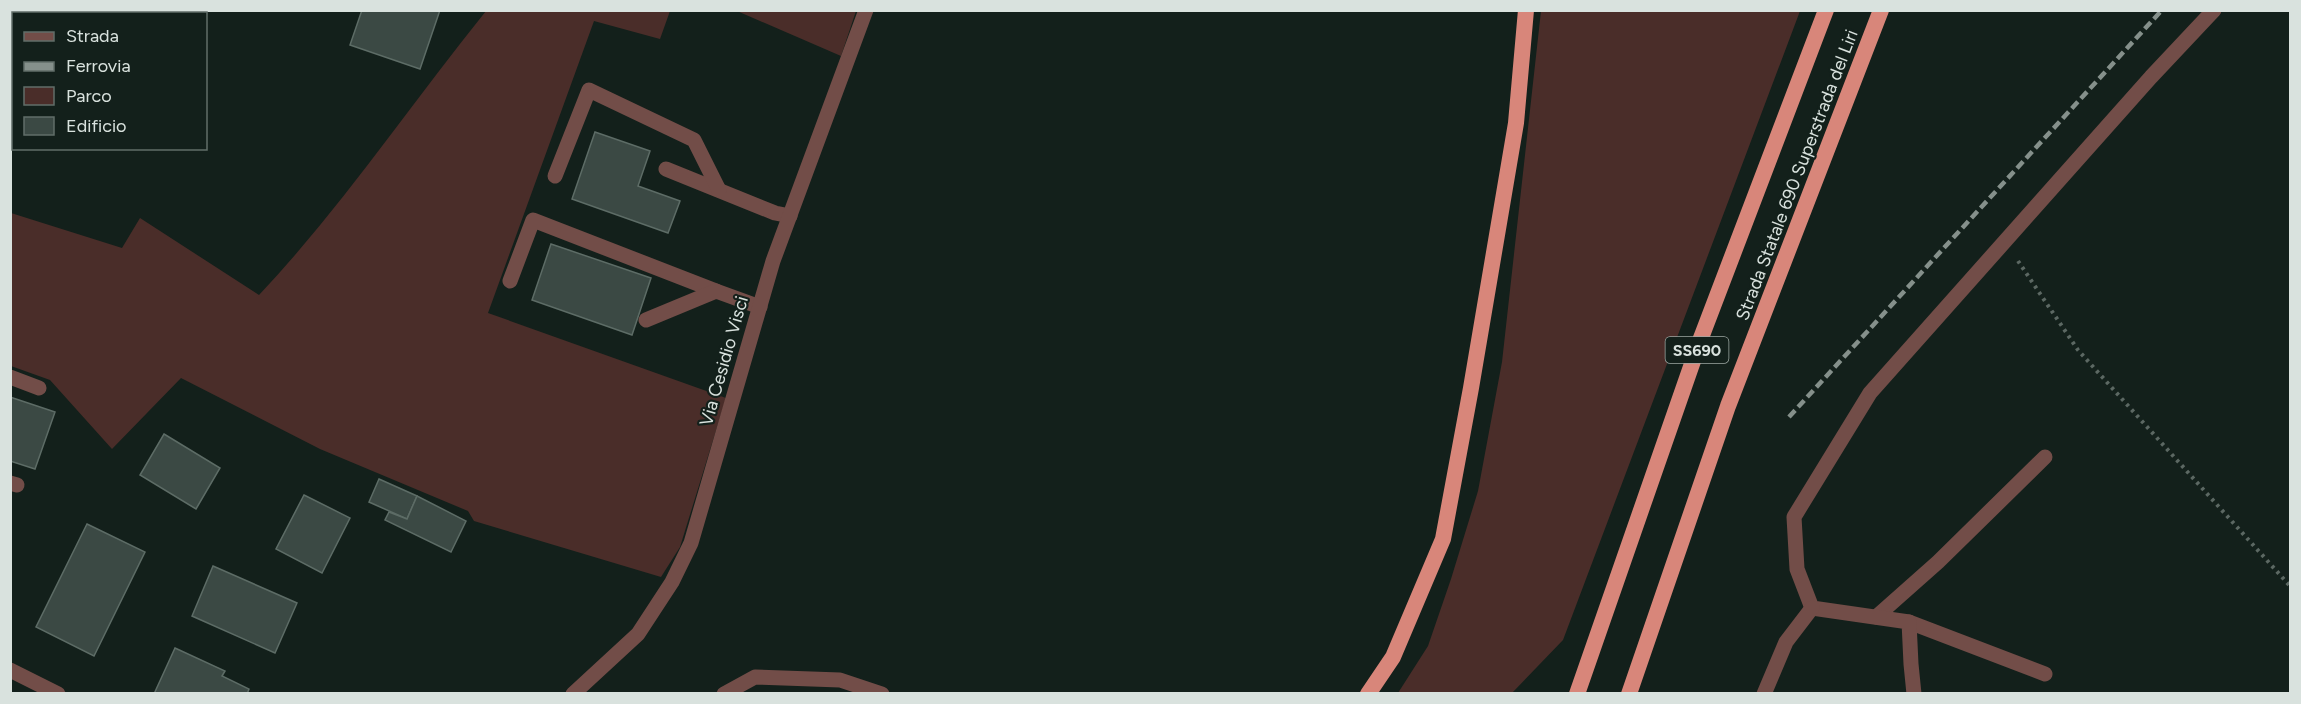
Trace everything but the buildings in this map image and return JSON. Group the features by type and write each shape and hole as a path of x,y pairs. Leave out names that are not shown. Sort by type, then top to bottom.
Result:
{"highway":[{"path":"1368,693 1393,657 1443,538 1516,123 1526,10"},
{"name":"Strada Statale 690 Superstrada del Liri","path":"1577,693 1701,338 1826,10"},
{"name":"Strada Statale 690 Superstrada del Liri","path":"1629,693 1728,406 1881,10"}],"street":[{"name":"Via Cesidio Visci","path":"573,693 638,634 672,582 691,543 773,261 866,10"},
{"path":"1812,608 1797,569 1794,517 1870,393 2004,241 2214,10"},
{"path":"555,176 589,90 694,140 719,190"},
{"path":"666,169 775,213 790,216"},
{"path":"510,281 533,220 760,307"},
{"path":"646,320 716,291"},
{"path":"10,377 39,388"},
{"path":"1876,617 1938,562 2045,457"},
{"path":"1812,608 1909,622 2045,674"},
{"path":"1764,693 1786,642 1812,608"},
{"path":"1909,622 1914,693"},
{"path":"10,670 58,693"},
{"path":"724,693 755,677 840,680 882,693"}],"path":[{"path":"2004,241 2078,350 2290,586"}],"green space":[{"path":"486,11 670,11 660,39 594,21 488,313 726,398 680,547 661,577 474,521 468,511 320,449 181,378 112,449 50,380 11,366 11,213 122,248 140,218 259,295 319,227"},
{"path":"737,11 856,11 841,56"},
{"path":"1541,11 1800,11 1563,640 1512,693 1398,693 1428,646 1478,491 1502,362"}],"railway":[{"path":"1789,417 2162,10"}]}
